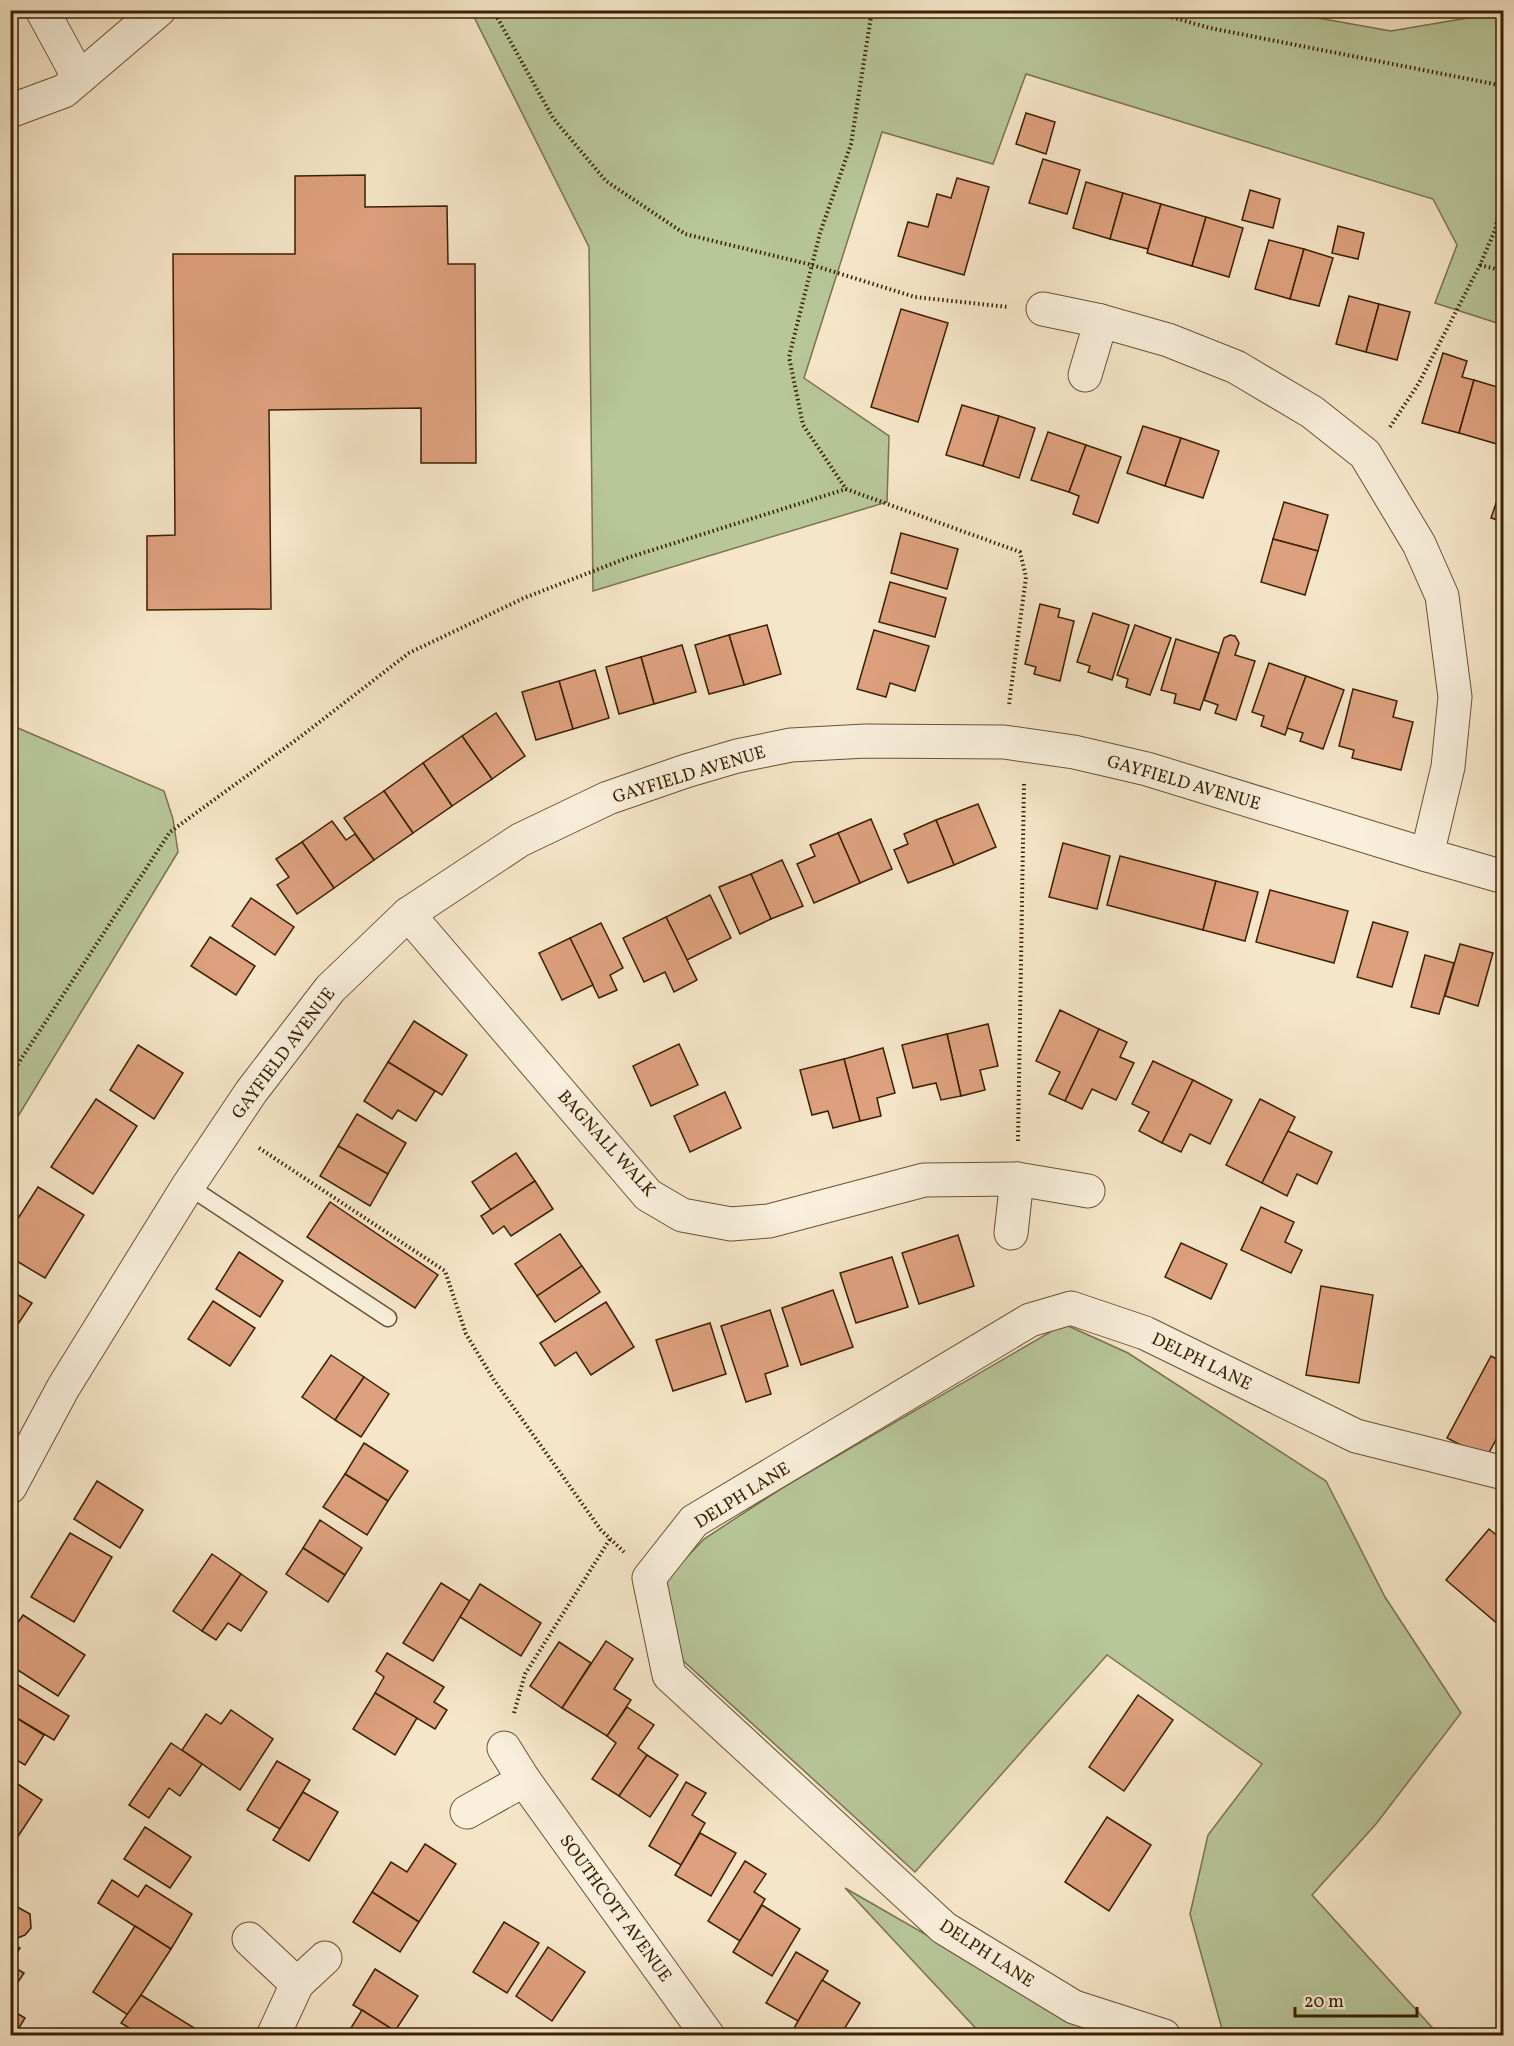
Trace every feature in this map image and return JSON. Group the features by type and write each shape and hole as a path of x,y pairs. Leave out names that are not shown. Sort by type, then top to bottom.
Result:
{"street":[{"path":"42,10 79,78"},
{"path":"10,111 64,91 159,10"},
{"path":"1043,309 1101,321 1168,340 1236,367 1312,412 1365,454 1419,544 1442,596 1455,698 1448,767 1427,855"},
{"path":"1085,375 1101,321"},
{"name":"GAYFIELD AVENUE","path":"10,1487 63,1388 188,1186 251,1092 330,989 408,914 520,840 608,798 737,756 791,745 876,741 1004,742 1074,752 1147,769 1503,877"},
{"name":"BAGNALL WALK","path":"408,914 648,1195 682,1215 730,1224 769,1221 924,1180 1017,1179 1088,1191"},
{"path":"1011,1233 1017,1179"},
{"name":"DELPH LANE","path":"1164,2036 1074,2007 944,1928 669,1675 649,1578 694,1521 1030,1320 1071,1308 1145,1333 1356,1436 1503,1473"},
{"name":"SOUTHCOTT AVENUE","path":"504,1748 524,1780 708,2036"},
{"path":"467,1812 524,1780"},
{"path":"249,1939 297,1984"},
{"path":"273,2036 297,1984 325,1958"}],"lane":[{"path":"188,1186 388,1318"}],"path":[{"path":"493,10 554,118 606,181 685,234 812,265 915,297 988,306 1043,309"},
{"path":"872,10 852,144 820,233 789,357 803,425 846,489 1020,552 1026,577 1004,742 1024,773 1017,1179"},
{"path":"1146,10 1210,28 1503,86"},
{"path":"1365,454 1381,440 1419,383 1480,265 1495,230 1503,191"},
{"path":"1480,265 1503,271"},
{"path":"10,1076 170,832 300,737 409,653 524,598 627,558 846,489"},
{"path":"228,1127 445,1271 465,1335 494,1380 601,1530 649,1578"},
{"path":"504,1748 525,1674 610,1539"}],"green space":[{"path":"1273,10 1391,31 1503,12 1503,325 1435,303 1457,245 1433,199 1026,74 993,164 882,132 804,378 889,436 887,502 593,591 589,247 471,11"},
{"path":"11,725 164,791 173,819 178,852 11,1128"},
{"path":"1064,1324 1128,1353 1326,1481 1385,1597 1461,1713 1376,1824 1312,1895 1439,2035 1256,2036 1222,2029 1190,1914 1208,1835 1262,1764 1107,1655 915,1872 678,1656 663,1582 704,1539 782,1488"},
{"path":"845,1888 1100,2035 982,2035"}],"building":[{"path":"1026,113 1055,122 1046,154 1016,144"},
{"path":"1043,159 1080,170 1067,214 1029,203"},
{"path":"365,175 365,207 447,206 448,264 475,264 476,463 421,463 421,408 269,410 271,609 147,610 147,536 175,535 173,254 295,254 295,176"},
{"path":"957,178 989,187 964,275 898,256 908,222 928,227 937,194 951,198"},
{"path":"1086,182 1123,193 1110,239 1073,228"},
{"path":"1250,190 1280,199 1273,228 1242,220"},
{"path":"1123,193 1161,204 1148,249 1110,239"},
{"path":"1161,204 1206,217 1192,266 1147,253"},
{"path":"1206,217 1243,228 1229,277 1192,266"},
{"path":"1338,226 1364,233 1358,259 1332,253"},
{"path":"1269,240 1304,249 1290,299 1255,289"},
{"path":"1304,249 1333,258 1319,306 1290,299"},
{"path":"1349,296 1379,304 1366,352 1336,344"},
{"path":"1379,304 1410,312 1397,360 1366,352"},
{"path":"901,309 948,323 918,422 871,407"},
{"path":"1443,353 1467,361 1462,377 1474,380 1459,433 1422,423"},
{"path":"1474,380 1504,389 1504,422 1497,444 1459,433"},
{"path":"962,405 999,416 983,466 946,455"},
{"path":"999,416 1035,428 1019,478 983,466"},
{"path":"1143,426 1181,438 1165,486 1127,473"},
{"path":"1048,432 1086,445 1069,492 1031,480"},
{"path":"1181,438 1219,451 1203,498 1165,486"},
{"path":"1086,445 1121,457 1098,523 1073,514 1079,496 1069,492"},
{"path":"1504,480 1504,522 1491,518"},
{"path":"1284,502 1328,515 1318,551 1273,539"},
{"path":"901,533 958,549 947,589 891,573"},
{"path":"1273,539 1318,551 1305,595 1261,582"},
{"path":"890,582 946,598 935,637 879,622"},
{"path":"1040,604 1060,609 1058,617 1074,621 1060,681 1034,674 1036,667 1025,664"},
{"path":"1093,613 1129,625 1112,680 1088,672 1090,666 1077,662"},
{"path":"767,625 781,674 744,685 729,635"},
{"path":"1135,625 1171,638 1150,695 1126,687 1128,679 1117,675"},
{"path":"874,630 929,646 915,691 890,683 886,697 857,689"},
{"path":"729,635 744,685 709,694 695,645"},
{"path":"1230,635 1235,636 1239,643 1235,655 1255,661 1236,720 1215,713 1218,705 1204,700 1224,638"},
{"path":"1176,639 1219,653 1200,710 1174,703 1176,694 1161,690"},
{"path":"682,645 696,692 654,704 641,657"},
{"path":"641,657 654,704 619,714 606,667"},
{"path":"1269,663 1306,676 1285,735 1261,726 1264,716 1252,712"},
{"path":"595,670 609,718 573,729 559,681"},
{"path":"1306,676 1344,690 1323,749 1300,741 1303,733 1287,728"},
{"path":"559,681 573,729 536,740 522,692"},
{"path":"1353,689 1397,701 1393,717 1413,722 1401,770 1352,758 1354,750 1339,746"},
{"path":"496,713 525,756 492,779 462,736"},
{"path":"462,736 492,779 452,806 423,763"},
{"path":"423,763 452,806 413,833 384,791"},
{"path":"384,791 413,833 374,860 344,818"},
{"path":"978,804 996,847 954,865 936,820"},
{"path":"871,819 892,869 860,883 838,833"},
{"path":"936,820 954,865 908,883 894,850 908,844 904,834"},
{"path":"332,821 346,840 355,834 374,860 334,888 302,842"},
{"path":"838,833 860,883 814,903 797,864 815,856 810,845"},
{"path":"302,842 334,888 297,914 277,885 289,877 276,859"},
{"path":"1063,843 1110,856 1097,909 1049,897"},
{"path":"1120,856 1216,881 1203,930 1107,905"},
{"path":"782,860 803,906 771,919 751,874"},
{"path":"751,874 771,919 740,934 719,887"},
{"path":"1216,881 1258,892 1245,941 1203,930"},
{"path":"1270,890 1348,911 1334,963 1256,942"},
{"path":"710,895 731,938 687,960 666,917"},
{"path":"251,898 294,927 275,955 232,926"},
{"path":"666,917 697,980 674,992 665,972 644,982 623,938"},
{"path":"1373,922 1408,932 1392,987 1357,977"},
{"path":"601,923 623,968 610,975 617,990 599,998 570,938"},
{"path":"210,937 255,966 236,995 191,966"},
{"path":"570,938 593,985 562,1000 539,953"},
{"path":"1460,944 1493,953 1478,1006 1445,996"},
{"path":"1425,955 1454,963 1439,1014 1411,1007"},
{"path":"1504,1004 1504,1022 1499,1020"},
{"path":"1060,1010 1099,1029 1065,1101 1049,1094 1060,1072 1036,1061"},
{"path":"414,1021 467,1055 442,1095 388,1062"},
{"path":"988,1024 998,1066 980,1070 985,1090 961,1096 947,1034"},
{"path":"1099,1029 1127,1042 1120,1057 1134,1063 1116,1100 1092,1089 1082,1109 1065,1101"},
{"path":"947,1034 961,1096 941,1100 936,1083 913,1088 902,1045"},
{"path":"679,1044 698,1085 651,1106 633,1066"},
{"path":"138,1045 183,1073 154,1119 110,1090"},
{"path":"883,1048 895,1093 877,1098 881,1116 860,1121 844,1059"},
{"path":"844,1059 860,1121 833,1128 828,1111 812,1115 800,1070"},
{"path":"1153,1061 1193,1080 1162,1143 1139,1131 1149,1112 1132,1104"},
{"path":"388,1062 435,1091 416,1121 398,1110 392,1119 364,1101"},
{"path":"1193,1080 1232,1100 1210,1144 1190,1134 1181,1152 1162,1143"},
{"path":"725,1092 741,1128 690,1152 674,1116"},
{"path":"96,1099 137,1126 93,1194 51,1167"},
{"path":"1260,1099 1295,1117 1262,1183 1226,1165"},
{"path":"357,1114 406,1143 388,1174 338,1146"},
{"path":"1288,1131 1332,1152 1317,1184 1297,1174 1287,1196 1262,1183"},
{"path":"338,1146 388,1174 370,1206 320,1176"},
{"path":"516,1153 535,1181 491,1210 472,1182"},
{"path":"535,1181 553,1209 511,1236 504,1226 493,1234 481,1216"},
{"path":"38,1187 84,1215 45,1278 10,1257 10,1231"},
{"path":"330,1202 438,1275 415,1308 307,1237"},
{"path":"1261,1207 1294,1222 1285,1242 1302,1250 1291,1273 1241,1250"},
{"path":"560,1234 582,1266 537,1296 515,1264"},
{"path":"958,1235 974,1286 919,1304 902,1253"},
{"path":"1181,1243 1227,1264 1211,1299 1165,1277"},
{"path":"239,1252 283,1281 260,1317 216,1289"},
{"path":"892,1257 908,1307 856,1323 840,1273"},
{"path":"582,1266 600,1292 555,1322 537,1296"},
{"path":"1321,1286 1373,1295 1359,1383 1306,1375"},
{"path":"10,1290 32,1303 10,1336"},
{"path":"833,1290 853,1347 801,1365 782,1308"},
{"path":"213,1301 255,1328 230,1366 188,1339"},
{"path":"606,1302 634,1347 591,1375 576,1352 555,1366 540,1343"},
{"path":"770,1310 788,1366 765,1374 771,1394 746,1402 721,1326"},
{"path":"710,1323 726,1374 673,1391 656,1340"},
{"path":"331,1355 364,1377 335,1420 302,1397"},
{"path":"1491,1356 1504,1363 1504,1425 1486,1458 1447,1438"},
{"path":"364,1377 389,1394 361,1437 335,1420"},
{"path":"364,1443 408,1471 388,1501 345,1474"},
{"path":"345,1474 388,1501 367,1535 323,1507"},
{"path":"97,1481 143,1510 120,1548 74,1519"},
{"path":"320,1520 362,1548 345,1575 303,1548"},
{"path":"1489,1529 1504,1541 1504,1620 1499,1625 1446,1580"},
{"path":"70,1533 112,1557 74,1622 31,1597"},
{"path":"303,1548 345,1575 328,1602 286,1574"},
{"path":"212,1554 241,1574 202,1631 173,1611"},
{"path":"241,1574 267,1592 241,1631 228,1623 216,1640 202,1631"},
{"path":"441,1583 470,1601 433,1661 403,1643"},
{"path":"480,1584 541,1623 521,1656 460,1617"},
{"path":"23,1615 85,1655 58,1696 10,1665 10,1634"},
{"path":"606,1641 633,1659 614,1689 631,1700 607,1736 562,1708"},
{"path":"559,1642 591,1663 562,1708 530,1686"},
{"path":"387,1653 444,1687 434,1702 447,1710 435,1729 375,1693 384,1677 376,1671"},
{"path":"10,1680 69,1716 54,1740 10,1714"},
{"path":"375,1693 417,1718 395,1755 353,1729"},
{"path":"1138,1695 1173,1720 1124,1791 1089,1767"},
{"path":"627,1707 654,1725 638,1748 647,1755 619,1796 592,1779 616,1743 607,1736"},
{"path":"231,1710 273,1739 240,1790 182,1750 206,1714 221,1724"},
{"path":"10,1714 44,1735 25,1765 10,1756"},
{"path":"171,1743 202,1764 180,1796 169,1788 149,1818 129,1805"},
{"path":"647,1755 678,1775 650,1817 619,1796"},
{"path":"277,1761 310,1780 280,1829 247,1810"},
{"path":"10,1779 42,1800 17,1838 10,1833"},
{"path":"686,1782 706,1793 692,1815 705,1823 681,1865 649,1846"},
{"path":"303,1792 338,1812 309,1861 273,1840"},
{"path":"1107,1817 1151,1845 1109,1911 1065,1882"},
{"path":"145,1827 191,1857 170,1888 124,1859"},
{"path":"10,1833 17,1838 10,1849"},
{"path":"700,1833 736,1853 711,1896 675,1875"},
{"path":"425,1844 456,1864 419,1922 372,1892 391,1862 407,1872"},
{"path":"745,1861 766,1874 754,1892 765,1899 740,1941 708,1921"},
{"path":"112,1880 138,1897 146,1885 192,1914 171,1949 98,1903"},
{"path":"372,1892 419,1922 400,1952 353,1922"},
{"path":"10,1903 30,1914 31,1928 25,1935 10,1941"},
{"path":"762,1905 800,1929 772,1976 733,1952"},
{"path":"504,1922 539,1943 507,1993 473,1972"},
{"path":"135,1926 171,1949 128,2015 93,1992"},
{"path":"10,1943 20,1948 10,1964"},
{"path":"548,1947 585,1972 552,2021 516,1996"},
{"path":"796,1952 828,1971 798,2021 766,2003"},
{"path":"10,1965 24,1973 10,1994"},
{"path":"375,1969 418,1996 395,2031 353,2005"},
{"path":"822,1980 860,2003 840,2036 807,2036 794,2028"},
{"path":"141,1995 207,2036 142,2036 121,2023"},
{"path":"10,2009 25,2018 14,2036 10,2036"},
{"path":"362,2010 395,2031 402,2036 346,2036"},
{"path":"854,2030 864,2036 851,2036"}]}
